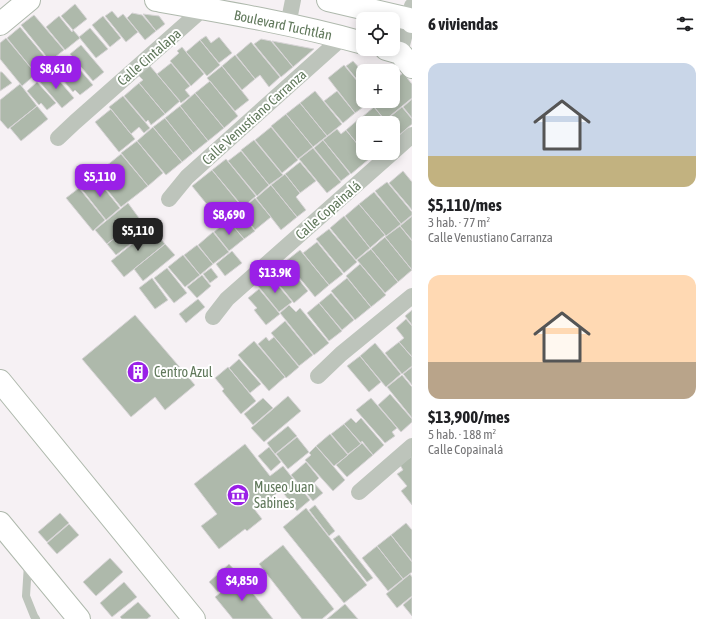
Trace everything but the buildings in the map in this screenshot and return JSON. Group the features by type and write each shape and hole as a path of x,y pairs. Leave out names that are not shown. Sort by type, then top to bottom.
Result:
{"street":[{"path":"0,24 29,0"},
{"name":"Boulevard Tuchtlán","path":"156,0 288,25 353,40"},
{"path":"288,25 293,0"},
{"path":"328,0 411,17 400,56"},
{"name":"Calle Cintalapa","path":"58,138 204,8"},
{"name":"Calle Venustiano Carranza","path":"169,199 187,177 353,40"},
{"name":"Calle Copainalá","path":"400,146 412,135"},
{"name":"Calle Copainalá","path":"212,317 227,299 384,160"},
{"path":"318,376 341,354 412,296"},
{"path":"0,381 194,619"},
{"path":"359,492 412,446"},
{"path":"0,523 79,619"}],"lane":[{"path":"28,558 26,596 36,619"}],"place":[{"name":"Centro Azul","path":"138,372"},
{"name":"Museo Juan Sabines","path":"238,495"}]}
